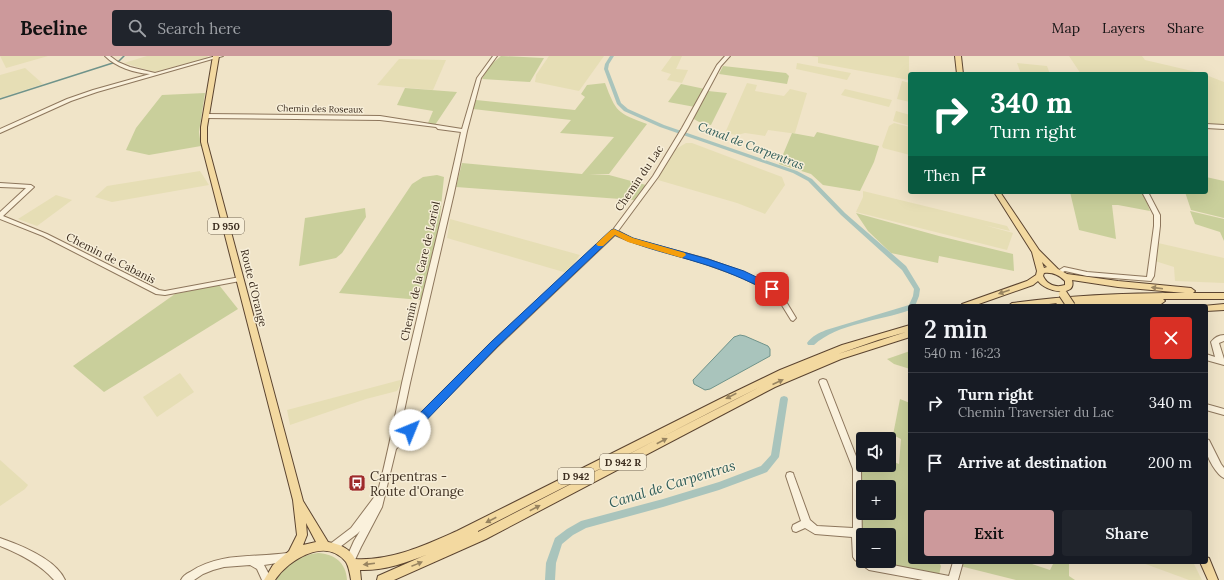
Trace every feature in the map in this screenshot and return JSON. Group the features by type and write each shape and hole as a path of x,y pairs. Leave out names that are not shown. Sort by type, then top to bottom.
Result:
{"main road":[{"path":"958,56 960,72"},
{"name":"Route d'Orange","path":"217,57 204,127 204,142 298,500 302,535 290,556"},
{"path":"998,194 1036,252 1069,281 1069,286 1061,292"},
{"path":"1036,252 1040,274 1046,285 1061,292 1070,304"},
{"path":"971,304 1030,283 1044,270 1168,289 1224,292"},
{"path":"1028,304 1067,299 1117,296 1224,296"},
{"path":"1090,304 1121,302 1224,302"},
{"path":"1208,308 1224,307"},
{"path":"805,362 834,346 866,334 908,323"},
{"name":"D 942","path":"352,562 369,565 426,550 461,535 746,388 805,362 856,343 908,329"},
{"name":"D 942 R","path":"382,580 482,535 772,385 838,357 908,335"},
{"path":"865,348 908,339"},
{"name":"Route d'Orange","path":"298,500 328,546"},
{"path":"290,556 309,548 328,546"},
{"name":"D 950","path":"328,546 346,554 352,562"},
{"name":"D 950","path":"268,580 280,565 290,556"},
{"path":"352,562 356,580"},
{"path":"1206,564 1214,580"}],"street":[{"path":"107,56 113,61 136,71 157,74"},
{"name":"Chemin de la Gare de Loriol","path":"352,562 357,544 375,515 388,470 406,383 439,248 464,130 479,78 495,56"},
{"name":"Chemin du Lac","path":"393,447 494,345 614,232 648,188 682,133 719,65 728,56"},
{"path":"0,131 69,100 217,57"},
{"name":"Chemin des Roseaux","path":"206,116 380,118 464,130"},
{"path":"1208,126 1224,127"},
{"name":"Chemin de Cabanis","path":"1,183 31,187 0,216 45,235 158,292 165,293 240,279"},
{"path":"1060,273 1064,269 1087,274 1149,279 1151,276 1157,215 1146,194"},
{"path":"614,232 631,240 705,261 741,274 777,292 793,318"},
{"path":"1222,362 1215,342 1221,338 1224,338"},
{"path":"1208,358 1222,362"},
{"path":"823,382 857,469 857,528"},
{"path":"1208,408 1224,412"},
{"path":"1208,447 1224,474"},
{"path":"790,476 806,522 815,530 856,533"},
{"name":"Chemin de la Gare de Loriol","path":"328,546 354,531 380,497"},
{"path":"796,528 806,522"},
{"path":"0,542 21,550 56,574 60,580"},
{"path":"186,580 202,570 229,560 277,560 290,556"},
{"path":"251,560 260,566 268,580"},
{"path":"953,580 957,564"},
{"path":"885,568 947,580"}],"shaded area":[{"path":"0,56 48,56 6,68"},
{"path":"147,56 208,56 207,58 154,72 124,63"},
{"path":"549,56 604,56 579,91 535,82 536,75"},
{"path":"672,56 682,56 676,69 688,70 682,83 667,80 671,74 661,71"},
{"path":"811,56 909,56 908,80 818,63 818,57"},
{"path":"1069,56 1142,56 1145,60 1196,72 1080,72"},
{"path":"399,59 446,60 433,90 377,85"},
{"path":"797,63 851,73 847,80 796,69"},
{"path":"1017,63 1047,66 1049,72 1020,72"},
{"path":"25,68 43,84 0,98 0,75"},
{"path":"1208,76 1224,82 1224,125 1208,124"},
{"path":"902,81 908,82 908,102 897,99"},
{"path":"747,83 757,85 755,91 784,96 790,89 807,93 795,133 768,130 765,136 745,133 737,135 725,133"},
{"path":"845,89 892,100 889,107 841,95"},
{"path":"896,111 908,114 908,125 893,121"},
{"path":"894,123 908,126 908,154 883,148 882,146 889,126"},
{"path":"686,143 692,143 782,177 785,185 765,214 737,203 658,180 676,149"},
{"path":"200,171 209,185 112,202 95,197 107,186"},
{"path":"863,191 1007,226 1010,231 984,225 1013,233 1007,250 856,212 863,197"},
{"path":"56,195 72,200 37,226 18,219"},
{"path":"450,219 580,255 567,273 447,238"},
{"path":"1158,243 1224,258 1224,283 1175,281 1174,267 1155,261"},
{"path":"180,373 194,392 157,417 143,397"},
{"path":"404,379 397,391 366,399 290,425 287,410"},
{"path":"0,460 28,485 25,489 0,506"},
{"path":"1145,564 1194,564 1202,580 1189,580"}],"green space":[{"path":"501,56 544,58 530,82 482,79 489,66"},
{"path":"723,66 786,73 789,76 787,84 719,74"},
{"path":"605,83 615,106 623,114 647,124 609,174 589,174 609,175 646,185 634,200 456,187 462,163 582,174 614,137 560,133 571,120 473,109 476,100 575,110 585,97 581,94 587,85"},
{"path":"681,84 705,89 695,107 668,102"},
{"path":"405,88 457,92 435,125 428,123 433,111 397,105"},
{"path":"708,91 727,93 711,125 701,123 692,118"},
{"path":"205,93 199,132 201,146 149,155 126,150 136,128 162,95"},
{"path":"817,132 879,146 874,162 860,191 823,185 811,174 779,164 792,133 814,137"},
{"path":"437,175 444,177 438,236 433,250 421,300 339,293 412,184 423,177"},
{"path":"1208,177 1224,181 1224,218 1191,210 1186,194 1208,194"},
{"path":"1070,194 1144,194 1150,211 1112,205 1116,239 1079,230"},
{"path":"365,208 366,217 342,253 336,258 299,266 305,218"},
{"path":"1190,211 1224,219 1224,241 1220,232 1195,224"},
{"path":"856,213 939,236 1013,254 1014,271 939,256 938,263 891,253 868,231"},
{"path":"219,285 238,309 104,392 73,366 175,294"},
{"path":"908,352 908,368 894,364 887,359"},
{"path":"900,399 908,402 908,564 940,564 939,575 896,567 896,528 860,528 860,520 896,520 896,480 859,480 859,472 896,472 896,463 899,464 901,439 896,436 896,432 894,432"},
{"path":"318,553 330,555 338,560 342,564 347,580 276,580 288,565 299,558"},
{"path":"960,564 1032,564 1050,570 1053,564 1069,564 1069,576 1075,580 1016,580 960,566"}],"water":[{"path":"740,335 768,346 770,349 770,356 710,389 705,390 694,384 693,380 734,337"}],"waterway":[{"path":"0,99 119,61 124,56"},
{"name":"Canal de Carpentras","path":"612,56 606,69 619,104 626,110 662,126 795,172 810,180 843,214 904,268 917,289 913,304"},
{"name":"Canal de Carpentras","path":"811,343 818,337 828,332 908,308"},
{"name":"Canal de Carpentras","path":"550,580 551,563 558,541 584,524 719,486 764,469 775,457 784,399"}],"slow traffic":[{"path":"601,244 614,232 631,240 682,255"}],"place":[{"name":"Carpentras - Route d'Orange","path":"357,483"}],"route":[{"path":"410,430 543,297 614,232 631,240 705,261 741,274 772,289"}]}
